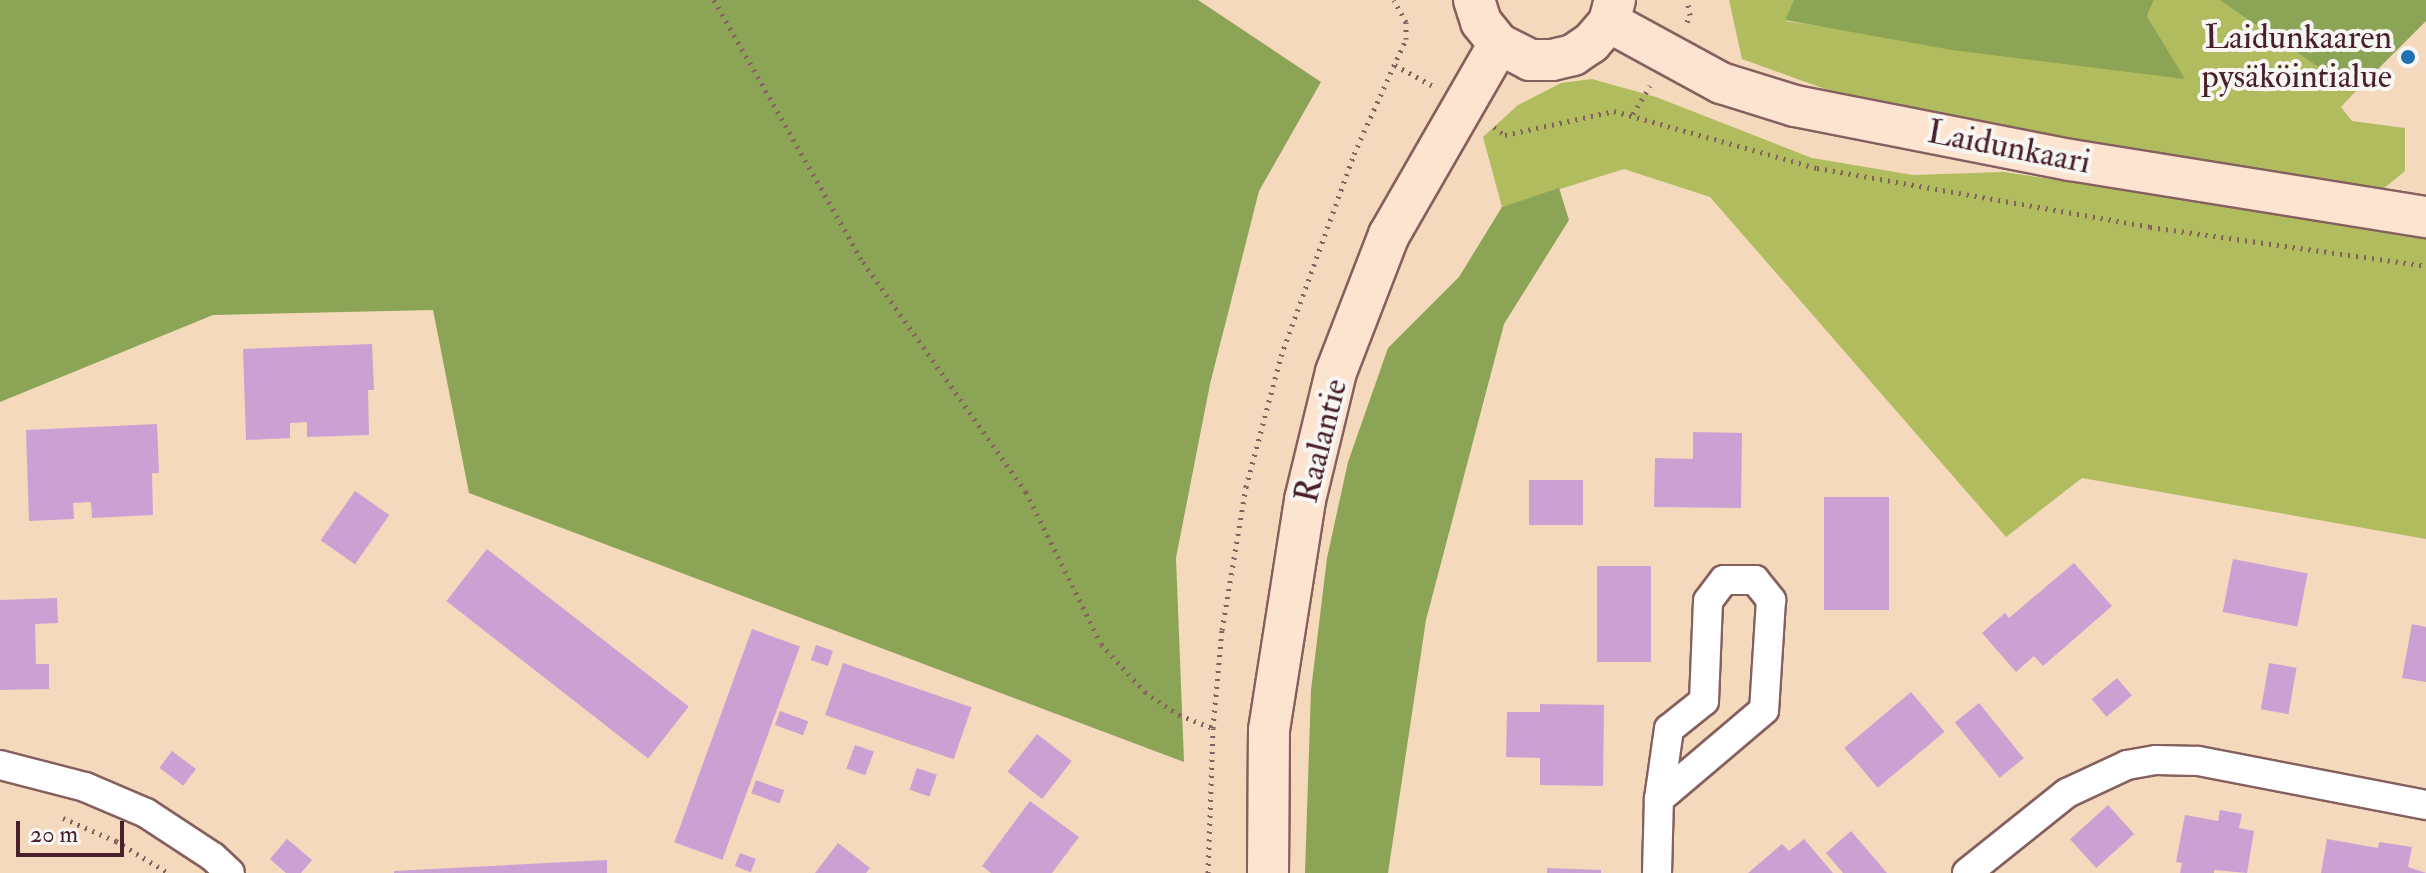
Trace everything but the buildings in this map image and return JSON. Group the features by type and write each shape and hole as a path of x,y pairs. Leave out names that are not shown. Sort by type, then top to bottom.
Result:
{"street":[{"path":"1474,0 1481,22 1499,44 1530,60 1552,60 1573,55 1591,43 1612,11"},
{"name":"Laidunkaari","path":"1612,11 1721,83 1795,106 2070,160 2426,217"},
{"name":"Raalantie","path":"1268,873 1269,730 1305,500 1336,372 1389,235 1462,103 1499,44"},
{"path":"1657,873 1659,799 1669,729 1704,701 1708,601 1724,580 1755,580 1771,600 1764,710 1659,799"},
{"path":"1967,873 2067,793 2127,765 2156,760 2198,761 2426,805"},
{"path":"0,765 85,787 146,813 213,857 230,873"}],"path":[{"path":"714,0 863,262 1026,492 1101,644 1145,692 1179,715 1213,728"},
{"path":"1395,65 1462,103 1505,135 1614,111 1817,168 2150,227 2426,266"},
{"path":"55,816 116,841 168,873"}],"green space":[{"path":"0,0 1198,0 1321,82 1259,191 1210,384 1176,558 1184,762 469,493 433,310 213,315 0,402"},
{"path":"1729,0 1794,0 1785,21 2184,78 2147,16 2154,0 2219,0 2355,92 2341,107 2352,121 2405,128 2405,171 2383,189 2065,138 1825,89 1742,59"},
{"path":"1794,0 2154,0 2147,16 2185,79 1952,50 1785,20"},
{"path":"2219,0 2426,0 2426,21 2355,92"},
{"path":"1592,79 1656,97 1812,158 1913,175 2004,172 2426,237 2426,539 2082,478 2006,537 1710,197 1624,169 1502,207 1483,137 1518,105 1561,83"},
{"path":"1559,188 1569,220 1504,324 1426,620 1388,873 1305,873 1311,690 1327,558 1348,462 1388,348 1459,277 1502,207"}],"place":[{"name":"Laidunkaaren pysäköintialue","path":"2408,57"}]}
